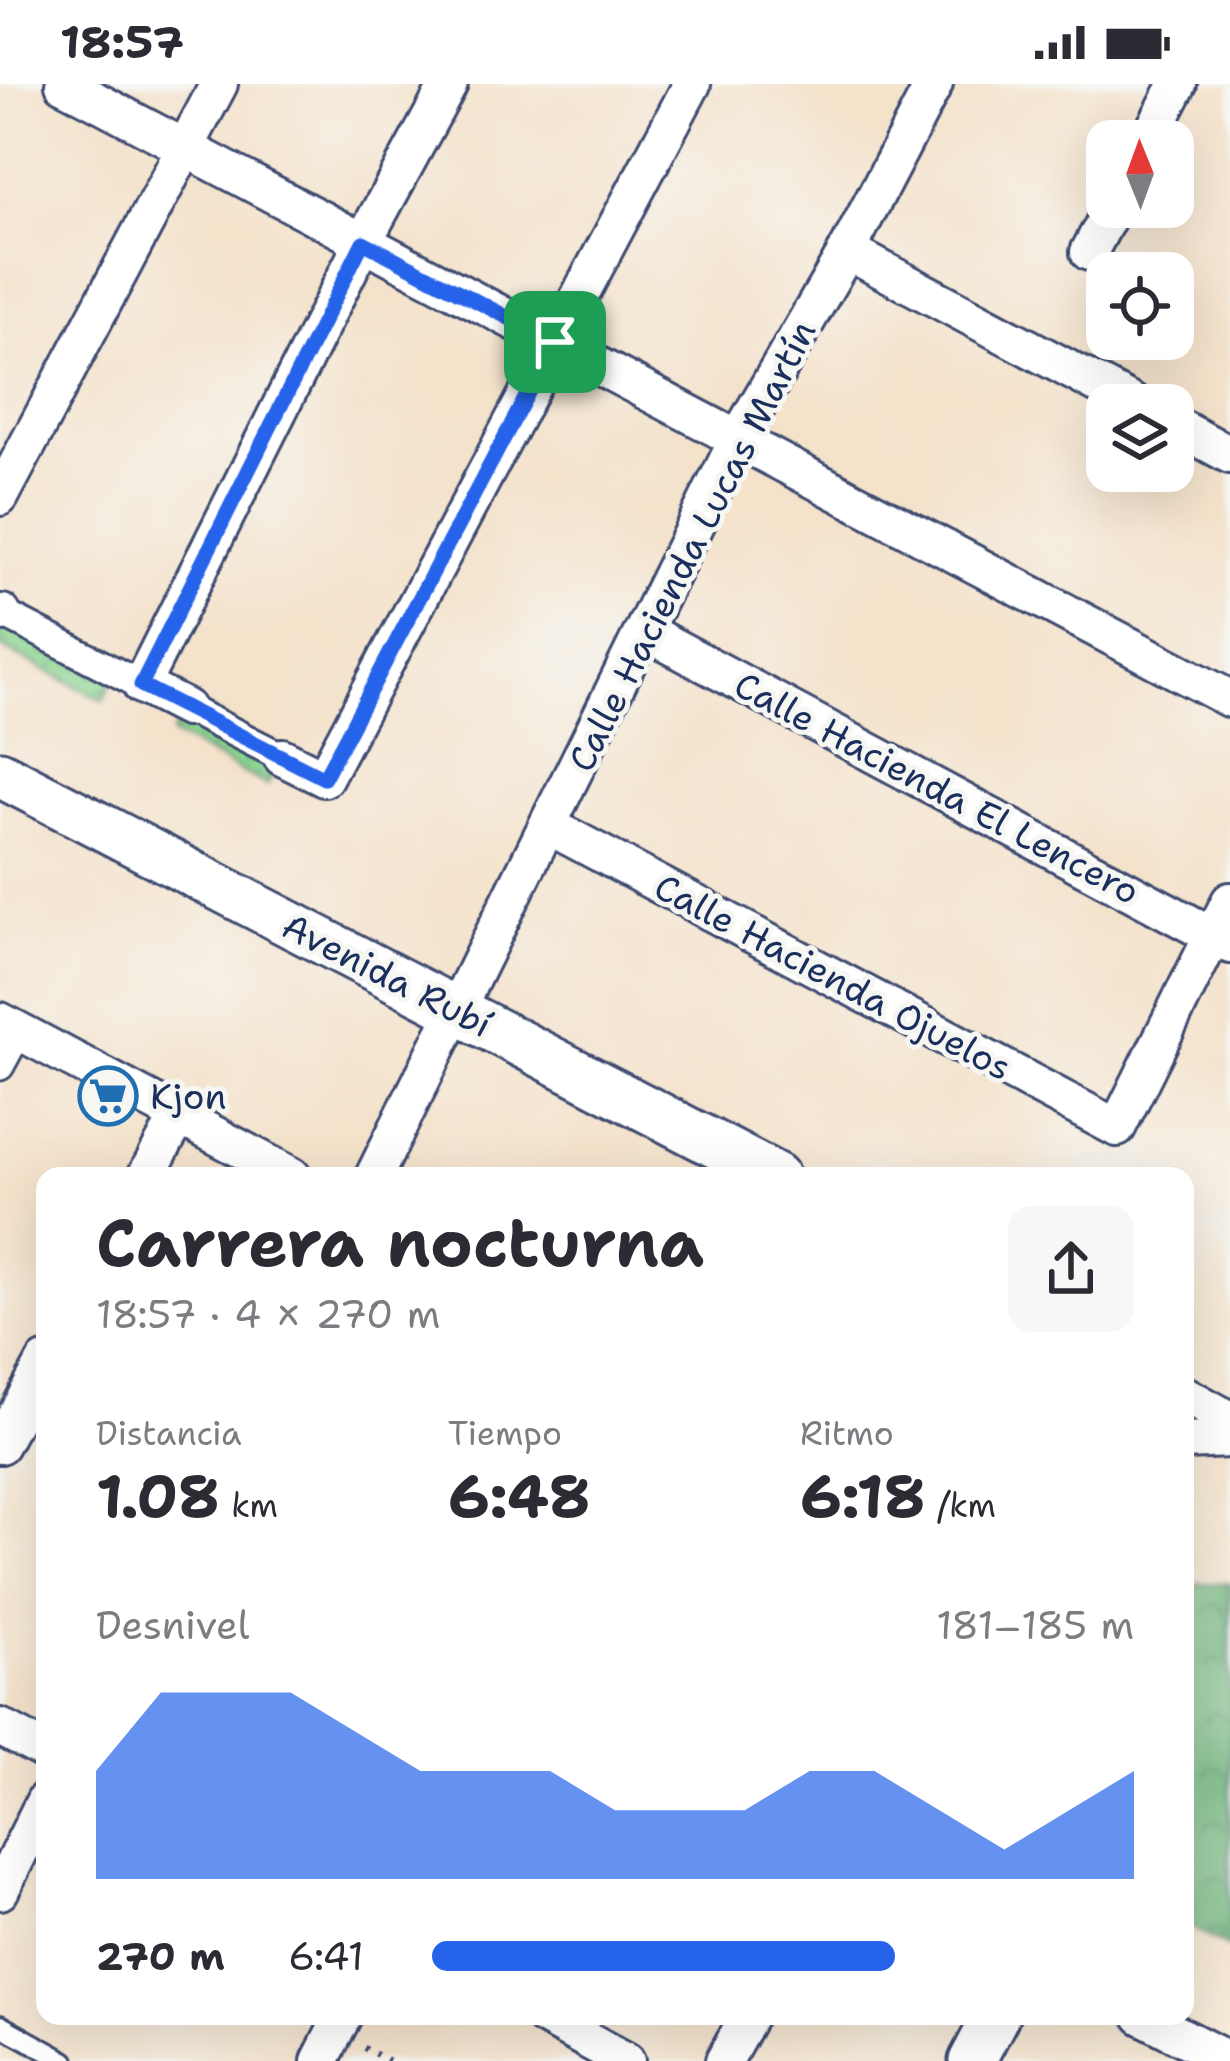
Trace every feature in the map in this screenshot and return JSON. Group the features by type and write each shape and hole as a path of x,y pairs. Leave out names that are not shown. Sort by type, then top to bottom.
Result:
{"street":[{"path":"64,84 1230,699"},
{"path":"0,497 219,84"},
{"path":"141,685 363,242 449,84"},
{"path":"1,613 324,778 692,84"},
{"name":"Calle Hacienda Lucas Martín","path":"379,1167 738,439 847,251 934,84"},
{"path":"1159,120 1178,84"},
{"path":"847,251 1097,384"},
{"path":"1194,435 1230,455"},
{"name":"Calle Hacienda El Lencero","path":"644,631 1221,941"},
{"name":"Avenida Rubí","path":"0,774 759,1167"},
{"name":"Calle Hacienda Ojuelos","path":"548,826 1117,1128 1221,941"},
{"path":"1221,941 1230,901"},
{"path":"0,1066 10,1026 275,1167"},
{"path":"151,1167 178,1116"},
{"path":"0,1445 36,1379"},
{"path":"1194,1400 1230,1420"},
{"path":"1194,1441 1230,1439"},
{"path":"0,1727 36,1746"},
{"path":"0,1891 36,1818"},
{"path":"320,2061 338,2025"},
{"path":"560,2025 626,2061"},
{"path":"724,2061 743,2025"},
{"path":"972,2061 991,2025"},
{"path":"1158,2025 1218,2058"}],"lane":[{"path":"0,2025 64,2061"}],"green space":[{"path":"0,618 121,662 103,700 0,646"},
{"path":"191,698 282,757 267,785 172,734"},
{"path":"1194,1583 1230,1584 1230,1948 1194,1929"}],"place":[{"name":"Kjon","path":"108,1096"}],"route":[{"path":"363,242 555,342 324,778 141,685 363,242"}]}
